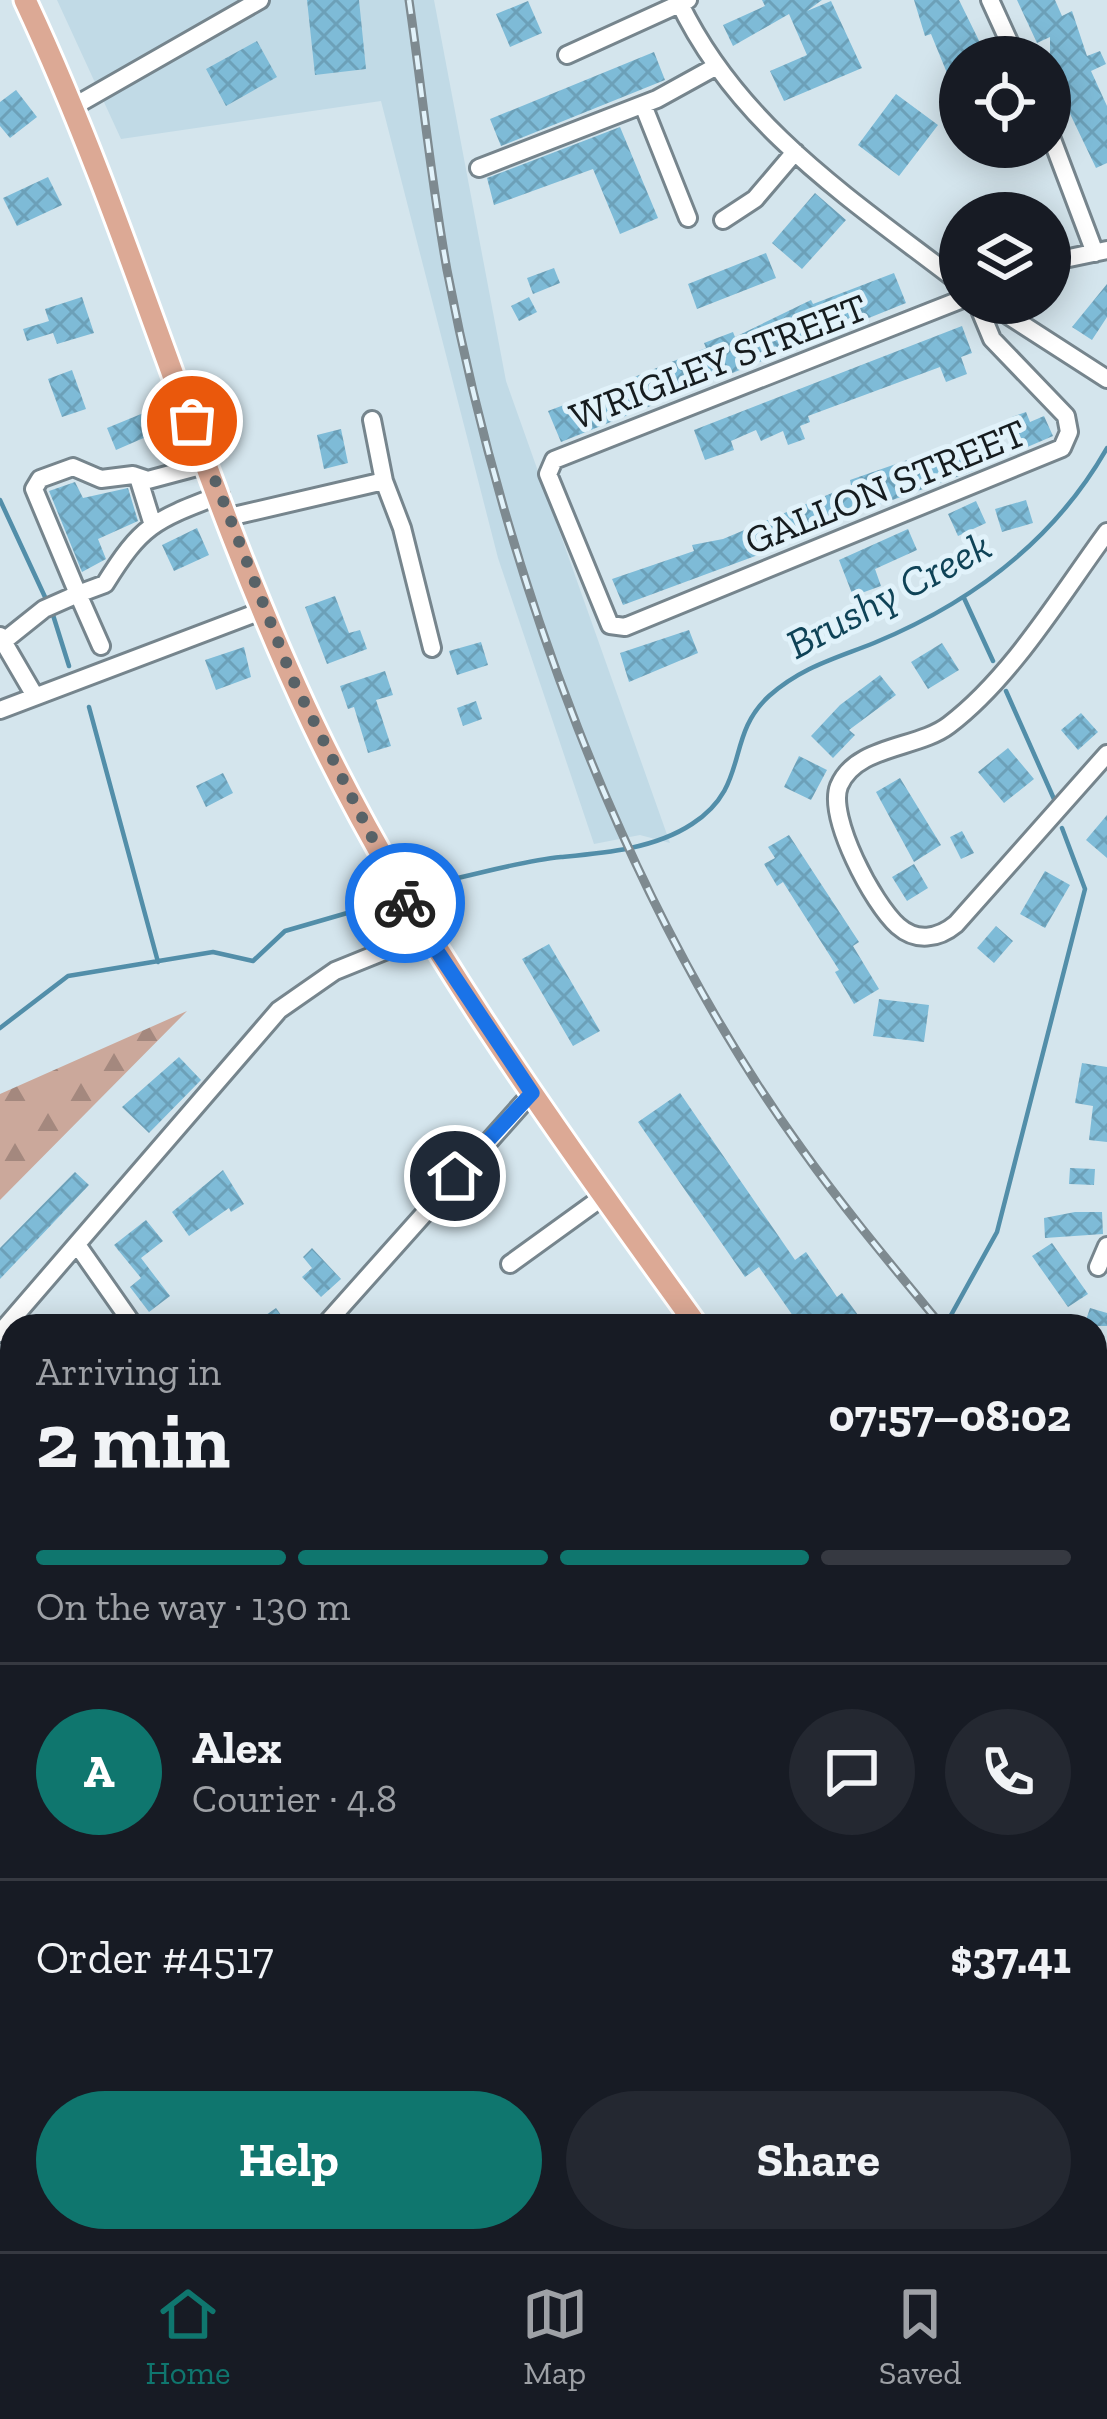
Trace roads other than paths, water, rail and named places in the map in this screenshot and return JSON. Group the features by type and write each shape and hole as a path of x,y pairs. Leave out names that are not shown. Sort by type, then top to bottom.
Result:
{"main road":[{"path":"25,0 71,107 264,610 370,840 424,934 685,1314"}],"street":[{"path":"71,107 260,0"},
{"path":"990,0 1006,36"},
{"path":"567,55 682,1 715,67 760,124 939,259"},
{"path":"479,168 643,105 715,67"},
{"path":"643,105 688,218"},
{"path":"723,220 755,199 794,152"},
{"path":"1065,168 1101,252 1071,258"},
{"name":"WRIGLEY STREET","path":"631,624 617,628 605,619 548,474 554,460 939,308"},
{"name":"GALLON STREET","path":"631,624 1062,448 1070,432 1066,416 992,339 986,324"},
{"path":"1021,324 1107,379"},
{"path":"372,420 384,482 402,528 432,648"},
{"path":"101,646 34,489 40,479 73,466 101,479 148,480 208,464"},
{"path":"138,477 152,522"},
{"path":"229,517 384,482"},
{"path":"35,696 2,638 44,609 105,584 124,550 152,522 220,495"},
{"path":"1107,532 963,713 927,738 853,768 837,792 842,834 889,916 913,935 936,936 956,924 1107,754"},
{"path":"0,710 264,610"},
{"path":"17,1314 279,1010 335,971 424,934"},
{"path":"335,1314 532,1093"},
{"path":"510,1264 604,1196"},
{"path":"77,1246 125,1314"},
{"path":"1098,1267 1107,1246"}],"waterway":[{"name":"Brushy Creek","path":"444,881 532,861 628,848 692,824 723,794 746,728 769,696 806,671 910,627 977,588 1036,540 1107,448"},
{"path":"0,500 45,597"},
{"path":"964,598 993,661"},
{"path":"53,615 69,666"},
{"path":"1006,691 1054,799"},
{"path":"89,707 158,962"},
{"path":"952,1314 997,1232 1085,889 1062,828"},
{"name":"Brushy Creek","path":"0,1028 68,976 213,952 253,961 285,931 361,909"}],"railway":[{"path":"409,0 441,237 471,384 501,499 578,728 677,947 736,1051 818,1171 932,1314"}]}
